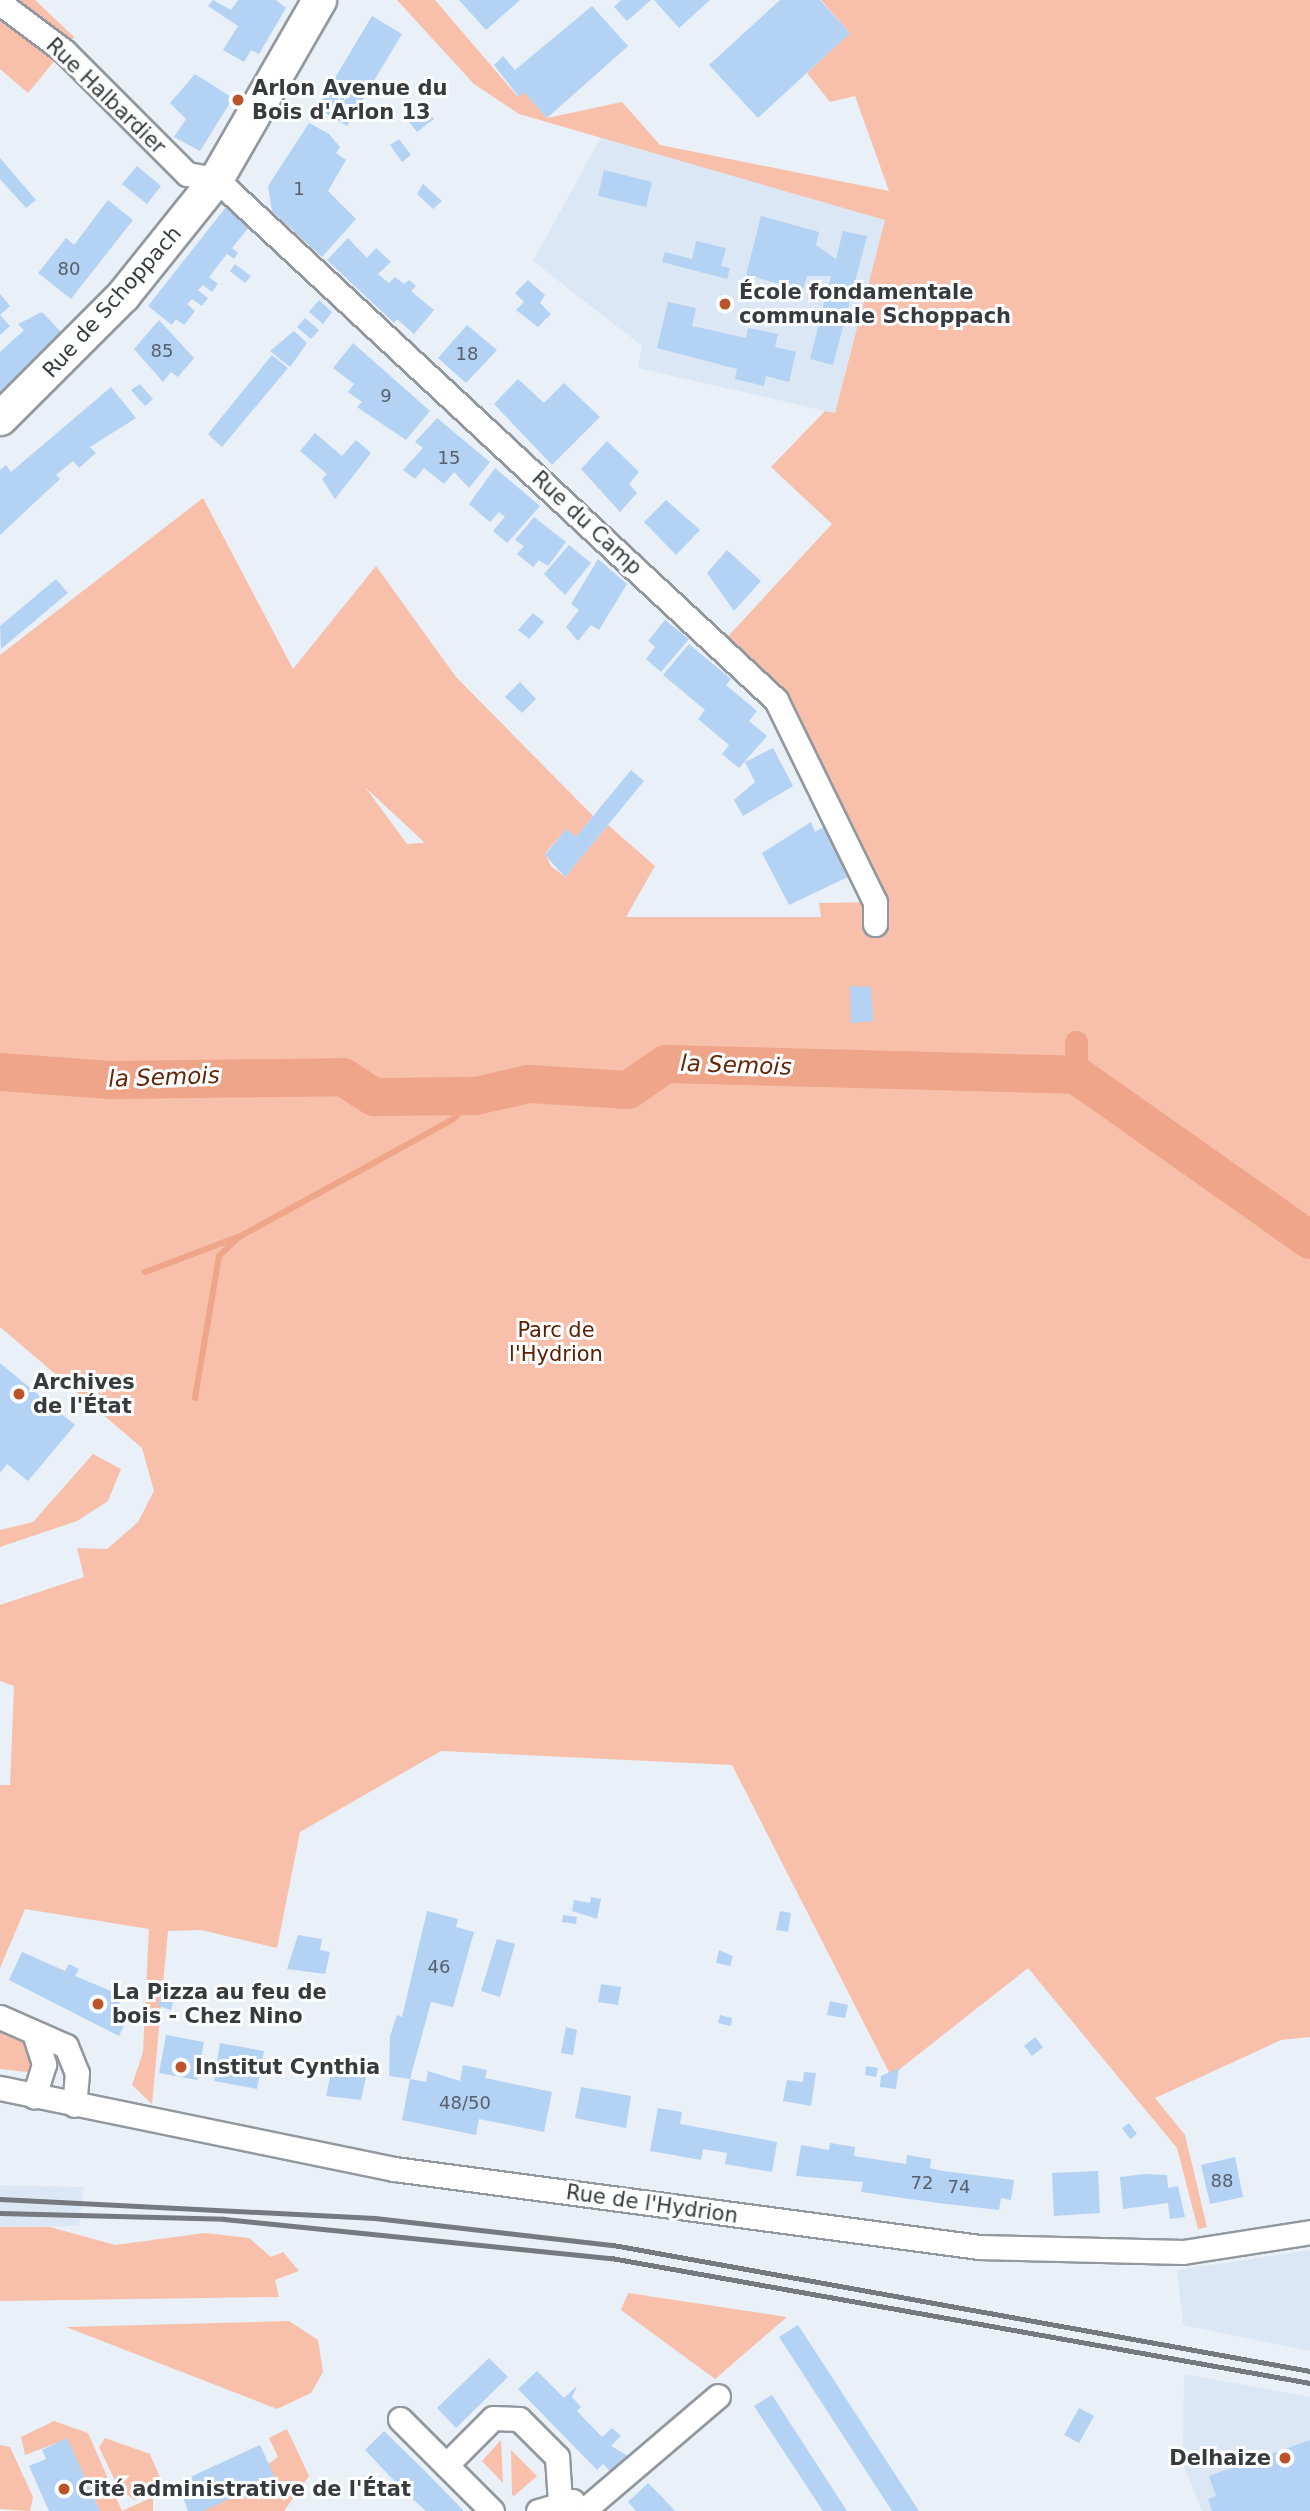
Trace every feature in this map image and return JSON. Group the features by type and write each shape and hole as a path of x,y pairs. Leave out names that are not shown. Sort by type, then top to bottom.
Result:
{"main road":[{"name":"Rue de Schoppach","path":"0,418 123,295 216,178 320,0"}],"street":[{"name":"Rue Halbardier","path":"0,3 64,51 187,174 216,178"},
{"name":"Rue du Camp","path":"216,178 776,700 874,902 875,924"},
{"path":"0,2017 34,2033 54,2037 74,2060 74,2105"},
{"path":"34,2033 44,2064 34,2096"},
{"name":"Rue de l'Hydrion","path":"0,2088 394,2169 979,2247 1184,2252 1310,2232"},
{"path":"538,2511 560,2502 594,2508 718,2396"},
{"path":"446,2465 493,2418 519,2419 557,2457 560,2502"},
{"path":"400,2419 492,2511"}],"shaded area":[{"name":"École fondamentale communale Schoppach","path":"601,137 885,220 835,413 638,368 642,346 533,261"},
{"path":"0,2185 84,2187 79,2226 0,2227"},
{"path":"1310,2250 1310,2351 1183,2325 1177,2270"},
{"path":"1184,2374 1310,2397 1310,2511 1202,2511 1183,2464"}],"green space":[{"path":"0,0 35,0 74,37 28,93 0,69"},
{"name":"Parc de l'Hydrion","path":"397,0 435,0 518,97 524,92 547,118 622,102 660,145 889,191 855,96 830,102 807,73 850,33 821,0 1310,0 1310,2037 1281,2040 1155,2098 1185,2135 1207,2227 1198,2229 1177,2148 1028,1968 891,2076 732,1765 441,1751 300,1832 277,1948 201,1930 168,1931 152,2104 132,2085 143,2052 149,1929 25,1909 0,1968 0,1785 10,1785 14,1686 0,1681 0,1605 84,1577 77,1548 107,1549 138,1522 154,1491 142,1448 0,1327 0,655 203,498 293,669 376,566 456,677 593,816 576,837 566,829 545,854 551,866 565,877 608,825 655,866 626,917 821,917 819,903 874,902 793,726 719,646 832,524 771,467 825,411 835,413 885,220 519,114 474,84","holes":["365,787 424,842 407,844"]},
{"path":"93,1454 121,1469 108,1501 77,1521 0,1547 0,1530 33,1522"},
{"path":"0,2029 28,2042 36,2063 27,2072 0,2069"},
{"path":"0,2227 50,2227 115,2245 205,2233 249,2238 271,2257 283,2252 299,2271 275,2280 279,2297 0,2301"},
{"path":"628,2293 787,2317 715,2379 621,2310"},
{"path":"289,2321 318,2340 323,2372 311,2393 277,2409 66,2327"},
{"path":"54,2421 88,2433 122,2511 100,2511 67,2439 25,2455 21,2437"},
{"path":"287,2429 309,2476 284,2511 203,2511 278,2457 269,2438"},
{"path":"105,2438 150,2454 161,2480 155,2493 135,2500 119,2489 99,2447"},
{"path":"501,2440 503,2483 482,2461"},
{"path":"0,2445 10,2447 33,2497 30,2511 0,2509"},
{"path":"511,2450 537,2476 514,2496 512,2495"},
{"path":"153,2497 153,2511 122,2511"}],"building":[{"path":"213,0 231,10 238,0 276,0 286,8 259,54 251,50 244,62 223,50 238,26 208,6"},
{"path":"459,0 520,0 486,30"},
{"path":"621,0 651,0 627,21 614,7"},
{"path":"654,0 710,0 679,28"},
{"path":"780,0 820,0 850,33 758,118 709,65"},
{"path":"592,6 628,46 547,118 524,92 519,97 494,65 503,56 515,70"},
{"path":"372,16 402,34 347,126 317,108"},
{"path":"195,74 233,98 200,151 174,137 186,119 170,103"},
{"path":"420,101 434,119 417,132 404,115"},
{"path":"309,123 329,134 340,147 336,153 346,160 328,191 356,219 322,257 272,211 268,186"},
{"path":"399,139 411,155 402,162 390,145"},
{"path":"0,158 36,200 26,208 0,179"},
{"path":"137,166 161,186 147,204 122,184"},
{"path":"604,170 652,182 646,207 598,196"},
{"path":"423,184 442,201 433,209 417,194"},
{"path":"108,200 133,220 71,299 38,273 66,238 74,245"},
{"path":"226,207 250,226 232,248 238,253 234,259 227,254 209,277 218,284 212,292 203,285 198,290 208,298 202,306 192,299 187,304 195,311 184,325 176,319 172,325 148,306"},
{"path":"761,216 819,232 816,245 836,259 843,231 867,236 833,365 810,359 831,276 807,276 803,290 746,275"},
{"path":"348,238 367,258 376,248 391,262 378,274 389,283 395,277 404,284 409,280 416,286 411,291 434,310 414,334 397,319 394,323 327,260"},
{"path":"696,241 726,248 721,266 730,268 727,279 662,262 665,252 692,259"},
{"path":"235,264 251,276 245,283 230,271"},
{"path":"528,280 545,295 540,303 551,314 538,327 516,310 524,302 515,293"},
{"path":"0,294 10,306 0,315"},
{"path":"319,300 332,312 323,324 309,312"},
{"path":"668,302 696,308 692,326 746,338 748,328 778,334 775,347 796,352 789,382 766,376 764,386 735,379 737,369 657,348"},
{"path":"42,312 62,333 0,392 0,352 24,330 18,324"},
{"path":"0,315 10,326 0,335"},
{"path":"305,318 319,330 311,339 297,327"},
{"path":"159,320 194,358 178,377 171,372 163,382 134,349"},
{"path":"467,325 497,350 466,383 438,358"},
{"path":"294,331 307,343 290,367 270,351"},
{"path":"353,343 430,411 406,440 357,407 362,402 348,392 354,384 333,368"},
{"path":"272,355 288,368 222,447 208,434"},
{"path":"518,379 544,403 564,383 600,417 552,465 494,404"},
{"path":"140,384 153,399 145,406 131,390"},
{"path":"111,387 136,418 90,447 96,453 79,468 73,461 56,475 60,479 0,535 0,470 6,465 11,472"},
{"path":"437,418 490,462 469,488 454,472 444,484 424,468 415,479 403,470 423,448 415,442"},
{"path":"315,433 342,456 356,440 371,453 335,499 322,479 327,474 300,451"},
{"path":"607,441 639,472 629,484 637,493 620,512 581,469"},
{"path":"495,468 540,506 507,543 493,531 505,517 499,512 490,522 469,504"},
{"path":"666,500 700,530 676,555 644,522"},
{"path":"534,517 566,542 548,566 539,560 533,567 517,554 524,546 515,540"},
{"path":"569,545 591,563 565,595 544,574"},
{"path":"727,550 761,581 734,611 707,573"},
{"path":"598,559 627,584 599,630 591,625 578,641 566,627 579,610 571,604"},
{"path":"56,579 68,593 1,649 0,626"},
{"path":"533,613 544,622 529,639 518,630"},
{"path":"665,620 689,639 661,672 646,659 655,647 648,641"},
{"path":"689,644 731,679 726,685 757,711 749,721 767,736 739,768 722,754 729,745 698,719 705,710 663,675"},
{"path":"520,682 536,699 522,713 505,697"},
{"path":"773,748 793,786 743,816 734,800 755,782 745,762"},
{"path":"631,770 644,781 565,877 545,855 566,829 576,837"},
{"path":"811,822 815,832 826,826 850,876 789,905 762,853"},
{"path":"850,986 871,987 873,1021 851,1023"},
{"name":"Archives de l'État","path":"0,1363 75,1425 28,1481 7,1464 0,1473"},
{"path":"591,1897 601,1899 597,1919 572,1911 574,1900 590,1903"},
{"path":"427,1911 458,1919 456,1927 474,1932 453,2007 431,2002 410,2079 389,2076 390,2036 397,2015 402,2017"},
{"path":"780,1911 791,1913 788,1932 776,1930"},
{"path":"563,1915 577,1917 576,1924 562,1922"},
{"path":"298,1935 322,1939 320,1950 330,1952 325,1974 287,1969"},
{"path":"497,1939 515,1944 500,1997 481,1991"},
{"path":"719,1950 733,1956 730,1966 716,1963"},
{"path":"22,1952 65,1971 69,1964 79,1969 75,1976 123,1996 115,2013 127,2019 119,2036 9,1980"},
{"path":"601,1984 621,1987 618,2005 598,2002"},
{"path":"163,1988 176,1991 171,2010 158,2006"},
{"path":"830,2001 848,2005 845,2018 827,2015"},
{"path":"720,2015 732,2018 731,2026 718,2023"},
{"path":"566,2027 577,2030 573,2055 561,2053"},
{"path":"166,2035 204,2042 197,2080 159,2073"},
{"path":"1035,2037 1043,2047 1032,2056 1024,2046"},
{"path":"220,2043 264,2051 257,2089 214,2081"},
{"path":"359,2056 370,2059 361,2100 326,2096 333,2063 356,2068"},
{"path":"463,2065 487,2070 485,2078 552,2092 544,2132 479,2119 476,2135 402,2120 410,2079 426,2082 428,2071 460,2081"},
{"path":"866,2066 878,2068 876,2077 865,2075"},
{"path":"899,2068 896,2089 880,2087 881,2076"},
{"path":"804,2072 816,2073 811,2106 783,2101 787,2080 803,2082"},
{"path":"581,2087 631,2096 626,2128 575,2118"},
{"path":"658,2108 682,2112 680,2124 777,2142 772,2172 725,2164 727,2153 703,2149 701,2160 650,2151"},
{"path":"1129,2123 1137,2134 1130,2139 1122,2128"},
{"path":"830,2143 855,2147 854,2156 906,2164 907,2155 931,2159 930,2168 1014,2180 1011,2200 1001,2198 999,2210 861,2192 863,2182 796,2176 801,2145 829,2150"},
{"path":"1235,2157 1243,2197 1210,2204 1201,2165"},
{"path":"1098,2171 1100,2213 1054,2216 1052,2173"},
{"path":"1167,2175 1168,2188 1178,2186 1185,2217 1170,2219 1168,2203 1123,2209 1120,2177"},
{"path":"798,2325 919,2511 892,2511 779,2337"},
{"path":"489,2358 508,2377 456,2428 437,2408"},
{"path":"537,2371 564,2398 577,2386 572,2397 581,2407 577,2411 602,2437 612,2428 621,2436 611,2446 628,2456 611,2472 603,2464 597,2470 518,2389"},
{"path":"772,2395 847,2511 823,2511 754,2406"},
{"path":"1079,2408 1094,2416 1079,2443 1064,2435"},
{"path":"384,2431 464,2511 426,2511 405,2492 365,2450"},
{"name":"Cité administrative de l'État","path":"67,2438 100,2511 49,2511 29,2466 46,2459 42,2450"},
{"name":"Delhaize","path":"1310,2440 1310,2511 1212,2511 1208,2499 1216,2496 1209,2476"},
{"path":"260,2445 275,2478 203,2511 188,2511 181,2492 192,2487 188,2478"},
{"path":"648,2483 675,2511 636,2511 628,2502"}],"waterway":[{"path":"1076,1042 1076,1075"},
{"name":"la Semois","path":"0,1072 110,1080 343,1077 374,1097 476,1096 529,1084 628,1090 666,1064 1076,1075 1310,1240"},
{"path":"195,1398 219,1256 239,1237 452,1120 476,1096"},
{"path":"145,1272 238,1237"}],"railway":[{"path":"0,2199 375,2218 613,2245 1310,2371"},
{"path":"0,2213 224,2219 611,2258 1310,2383"}],"place":[{"name":"Arlon Avenue du Bois d'Arlon 13","path":"238,100"},
{"name":"École fondamentale communale Schoppach","path":"725,304"},
{"name":"Archives de l'État","path":"19,1394"},
{"name":"La Pizza au feu de bois - Chez Nino","path":"98,2004"},
{"name":"Institut Cynthia","path":"181,2067"},
{"name":"Delhaize","path":"1285,2458"},
{"name":"Cité administrative de l'État","path":"64,2489"}]}
